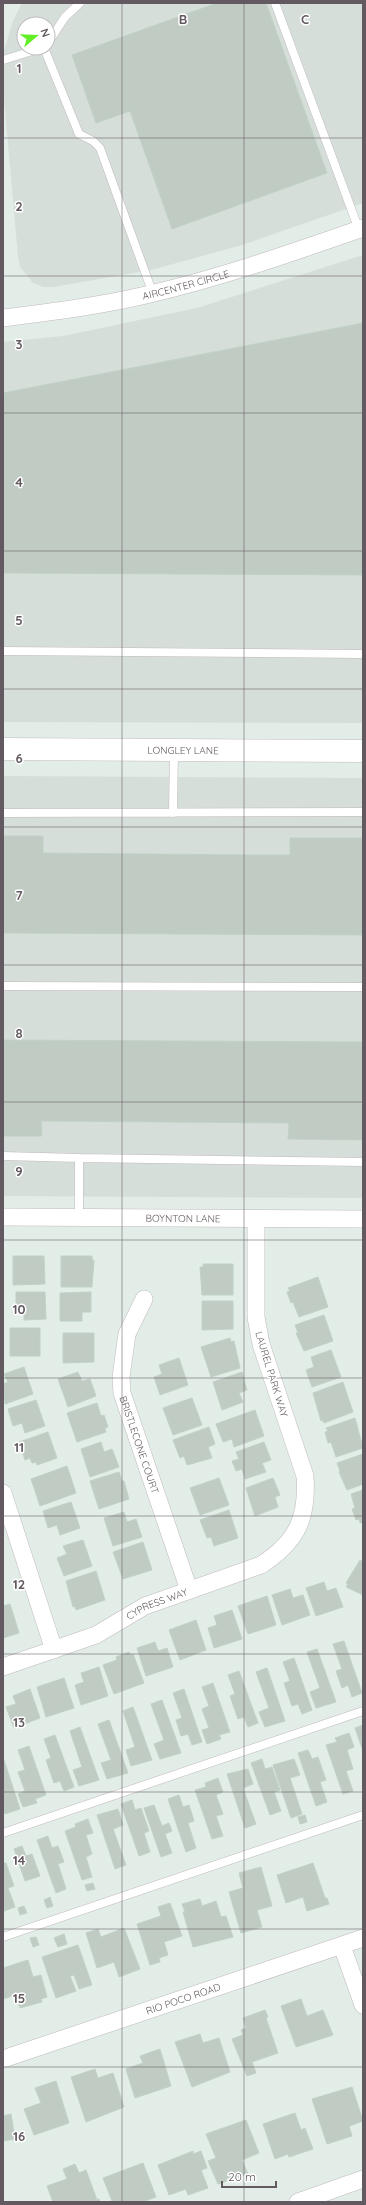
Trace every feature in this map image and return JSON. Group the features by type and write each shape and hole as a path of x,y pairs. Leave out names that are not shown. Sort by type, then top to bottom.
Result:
{"main road":[{"name":"LONGLEY LANE","path":"3,749 363,751"}],"street":[{"name":"AIRCENTER CIRCLE","path":"3,318 72,310 152,294 217,277 361,229"},
{"name":"BOYNTON LANE","path":"3,1217 363,1219"},
{"name":"LAUREL PARK WAY","path":"256,1219 256,1317 261,1344 305,1476 306,1495 304,1513 299,1526"},
{"name":"BRISTLECONE COURT","path":"144,1300 127,1334 120,1377 122,1393 189,1590"},
{"path":"3,1493 54,1650"},
{"name":"CYPRESS WAY","path":"3,1667 96,1635 145,1606 261,1565 277,1554 290,1540 299,1526"},
{"name":"RIO POCO ROAD","path":"3,2059 363,1938"},
{"path":"342,1946 363,2005"},
{"path":"298,2202 363,2178"}],"lane":[{"path":"56,31 65,17 80,3"},
{"path":"275,3 361,229"},
{"path":"3,60 16,56"},
{"path":"46,56 78,134 93,141 100,148 152,294"},
{"path":"3,651 363,654"},
{"path":"173,813 174,751"},
{"path":"3,813 363,812"},
{"path":"3,986 363,987"},
{"path":"3,1156 363,1162"},
{"path":"79,1158 79,1218"},
{"path":"3,1834 363,1711"},
{"path":"3,1937 363,1815"}],"shaded area":[{"path":"22,3 363,3 363,203 242,245 151,270 53,287 43,287 33,283 20,267 18,257 3,87 3,54 13,21"},
{"path":"363,255 363,723 3,722 3,342 63,336 197,308"},
{"path":"3,776 363,778 363,1198 3,1196"}],"building":[{"path":"217,3 266,3 327,173 172,229 130,111 96,123 72,55"},
{"path":"363,323 363,575 3,573 3,393"},
{"path":"3,836 43,836 43,853 255,855 290,855 290,838 363,838 363,935 3,933"},
{"path":"3,1040 363,1042 363,1140 288,1139 289,1123 41,1121 42,1136 3,1136"},
{"path":"13,1256 44,1256 45,1284 13,1285"},
{"path":"61,1256 92,1256 92,1260 94,1260 92,1287 61,1287"},
{"path":"203,1264 233,1264 233,1295 202,1295 200,1267 203,1267"},
{"path":"318,1277 328,1307 299,1317 293,1302 291,1303 287,1292 290,1291 288,1288"},
{"path":"16,1292 45,1292 46,1319 24,1320 24,1309 16,1309"},
{"path":"91,1292 91,1312 82,1312 82,1321 60,1321 60,1293"},
{"path":"202,1301 233,1301 233,1329 202,1330"},
{"path":"324,1315 333,1341 304,1351 296,1333 298,1333 295,1325"},
{"path":"10,1328 40,1328 40,1356 10,1356"},
{"path":"63,1333 94,1333 94,1362 63,1363"},
{"path":"230,1338 231,1342 234,1341 240,1368 211,1377 201,1347"},
{"path":"331,1350 341,1377 312,1387 306,1370 314,1367 311,1357"},
{"path":"179,1358 188,1385 160,1395 154,1377 162,1374 159,1365"},
{"path":"24,1367 33,1394 5,1404 3,1384 8,1382 4,1374"},
{"path":"78,1372 82,1381 90,1379 96,1396 68,1407 58,1379"},
{"path":"242,1372 247,1390 239,1393 243,1402 222,1410 213,1382"},
{"path":"343,1382 353,1412 324,1423 323,1420 321,1421 313,1393"},
{"path":"192,1398 202,1425 173,1435 163,1408"},
{"path":"36,1400 45,1426 25,1433 22,1423 13,1426 8,1409"},
{"path":"97,1403 101,1416 104,1415 108,1427 105,1428 106,1432 77,1442 67,1413"},
{"path":"255,1410 264,1436 234,1447 232,1439 223,1442 216,1424"},
{"path":"355,1418 363,1448 336,1457 331,1442 328,1443 325,1432 328,1431 326,1428"},
{"path":"209,1427 215,1444 208,1447 212,1458 187,1465 184,1456 180,1458 173,1440"},
{"path":"48,1432 57,1458 37,1465 36,1462 32,1463 30,1458 25,1460 19,1442"},
{"path":"101,1442 104,1452 112,1449 119,1467 90,1477 81,1449"},
{"path":"264,1442 271,1460 262,1463 266,1472 245,1479 242,1469 236,1471 232,1461 239,1459 236,1452"},
{"path":"363,1454 363,1484 347,1490 339,1472 337,1463"},
{"path":"67,1466 76,1493 40,1506 31,1479"},
{"path":"119,1472 122,1481 124,1481 129,1499 99,1509 90,1481"},
{"path":"219,1478 229,1505 200,1515 190,1488"},
{"path":"273,1478 280,1495 275,1497 278,1507 255,1516 246,1488"},
{"path":"363,1490 363,1522 360,1523 359,1519 356,1520 352,1509 355,1508 351,1494"},
{"path":"71,1502 80,1528 60,1535 57,1525 48,1528 43,1511"},
{"path":"229,1510 238,1538 214,1546 211,1537 207,1538 200,1520"},
{"path":"124,1512 127,1522 136,1519 142,1537 113,1546 104,1518"},
{"path":"83,1540 92,1566 64,1576 57,1558 67,1554 63,1546"},
{"path":"143,1542 152,1570 123,1579 113,1552"},
{"path":"360,1560 363,1562 363,1595 346,1587 348,1584 346,1583"},
{"path":"96,1571 105,1600 76,1610 75,1606 73,1607 66,1581"},
{"path":"324,1582 327,1591 336,1588 343,1607 316,1616 306,1588"},
{"path":"290,1589 293,1598 303,1595 310,1615 282,1625 272,1595"},
{"path":"267,1596 276,1625 248,1634 238,1606"},
{"path":"10,1604 19,1633 3,1638 3,1606"},
{"path":"232,1610 242,1639 214,1648 208,1628 217,1625 214,1616"},
{"path":"196,1620 206,1650 180,1660 169,1630"},
{"path":"344,1641 362,1693 352,1697 348,1685 342,1688 336,1671 342,1669 333,1644"},
{"path":"155,1642 158,1651 167,1648 173,1667 146,1676 137,1648"},
{"path":"317,1649 336,1702 316,1708 310,1692 320,1688 307,1652"},
{"path":"129,1652 130,1655 133,1654 144,1683 114,1694 103,1665 117,1660 116,1657"},
{"path":"294,1658 312,1710 302,1714 298,1704 292,1706 284,1683 290,1681 283,1662"},
{"path":"99,1667 108,1696 81,1705 75,1685 84,1682 81,1673"},
{"path":"267,1668 285,1721 265,1727 259,1712 269,1708 256,1672"},
{"path":"239,1671 258,1723 248,1727 244,1717 238,1719 230,1696 235,1694 228,1675"},
{"path":"64,1678 74,1708 46,1717 37,1687"},
{"path":"213,1683 230,1732 219,1735 221,1739 207,1744 202,1730 209,1728 202,1709 209,1706 202,1687"},
{"path":"30,1689 40,1718 14,1728 6,1707 16,1704 13,1696"},
{"path":"184,1689 202,1742 192,1745 188,1734 181,1736 176,1720 182,1718 173,1693"},
{"path":"162,1700 181,1753 160,1759 154,1744 164,1740 151,1704"},
{"path":"133,1707 152,1760 131,1766 126,1750 135,1747 123,1711"},
{"path":"109,1720 128,1773 107,1779 101,1763 111,1760 98,1724"},
{"path":"363,1725 363,1751 355,1728"},
{"path":"80,1727 99,1780 79,1786 73,1770 82,1767 70,1731"},
{"path":"349,1733 354,1747 347,1750 353,1769 346,1771 353,1791 343,1794 326,1745 337,1742 335,1738"},
{"path":"55,1735 74,1787 64,1791 60,1781 54,1783 46,1760 51,1758 44,1739"},
{"path":"29,1746 46,1795 35,1799 37,1803 23,1807 18,1794 25,1791 18,1772 25,1770 18,1750"},
{"path":"308,1750 312,1759 318,1757 326,1780 320,1782 327,1802 316,1806 298,1753"},
{"path":"3,1757 20,1809 5,1814 3,1809"},
{"path":"262,1759 265,1769 272,1767 280,1790 274,1792 281,1811 270,1815 251,1763"},
{"path":"294,1759 300,1775 290,1778 302,1814 291,1818 273,1765"},
{"path":"248,1769 253,1784 243,1788 256,1824 245,1828 227,1774"},
{"path":"218,1778 223,1792 216,1795 223,1814 216,1816 223,1836 212,1839 195,1790 206,1787 205,1783"},
{"path":"179,1795 183,1807 189,1805 194,1821 188,1823 196,1848 186,1852 168,1799"},
{"path":"132,1800 135,1810 141,1808 149,1831 144,1833 150,1852 139,1856 121,1804"},
{"path":"154,1805 162,1826 169,1823 172,1831 165,1834 172,1853 161,1857 144,1808"},
{"path":"118,1809 123,1825 113,1829 126,1865 115,1869 97,1815"},
{"path":"305,1815 307,1822 300,1824 298,1817"},
{"path":"88,1819 93,1833 86,1835 92,1854 86,1857 92,1877 82,1880 65,1831 76,1827 75,1824"},
{"path":"48,1836 52,1848 58,1846 64,1862 58,1864 66,1889 56,1893 37,1840"},
{"path":"22,1846 26,1856 32,1854 40,1876 25,1881 14,1849"},
{"path":"3,1863 6,1863 14,1886 8,1888 15,1907 4,1911"},
{"path":"313,1863 325,1898 327,1898 329,1904 307,1911 303,1897 286,1903 277,1875"},
{"path":"261,1867 272,1906 257,1910 262,1927 241,1933 229,1892 243,1888 239,1873"},
{"path":"93,1883 95,1889 87,1891 85,1885"},
{"path":"50,1897 53,1906 47,1908 44,1900"},
{"path":"200,1899 202,1906 216,1901 221,1917 226,1916 233,1937 193,1947 182,1904"},
{"path":"170,1903 182,1936 164,1942 168,1955 159,1958 160,1962 150,1965 137,1924 161,1916 158,1907"},
{"path":"24,1906 27,1913 20,1915 18,1908"},
{"path":"124,1928 140,1969 119,1977 114,1962 97,1968 86,1933 98,1929 101,1937"},
{"path":"64,1934 67,1944 58,1947 54,1938"},
{"path":"36,1937 39,1945 33,1947 30,1938"},
{"path":"78,1945 92,1985 79,1989 74,1975 70,1976 76,1991 56,1998 42,1957"},
{"path":"28,1960 33,1977 41,1975 47,1997 41,1999 42,2002 20,2008 16,1995 3,1999 3,1968"},
{"path":"301,1999 307,2016 323,2010 333,2035 296,2047 281,2006"},
{"path":"265,2010 268,2017 266,2018 278,2053 252,2062 256,2073 247,2076 232,2039 243,2035 241,2030 246,2028 243,2018"},
{"path":"200,2034 203,2043 219,2038 230,2072 192,2087 175,2042"},
{"path":"160,2049 171,2086 135,2098 126,2069 143,2063 140,2056"},
{"path":"95,2069 98,2078 113,2073 124,2107 86,2122 71,2077"},
{"path":"56,2081 69,2123 34,2135 24,2109 41,2103 35,2088"},
{"path":"352,2087 363,2121 349,2126 352,2136 327,2144 312,2099"},
{"path":"295,2113 301,2130 305,2128 313,2149 289,2157 288,2154 275,2159 263,2124"},
{"path":"11,2114 15,2139 3,2141 3,2116"},
{"path":"246,2120 259,2153 242,2160 248,2174 218,2184 208,2161 216,2158 206,2134"},
{"path":"193,2151 193,2154 201,2151 207,2168 201,2170 208,2188 188,2195 186,2189 169,2195 158,2165"},
{"path":"143,2163 156,2197 142,2202 112,2201 103,2178"},
{"path":"75,2164 79,2173 86,2170 97,2200 99,2199 100,2202 53,2202 47,2186 67,2179 63,2169"}]}
